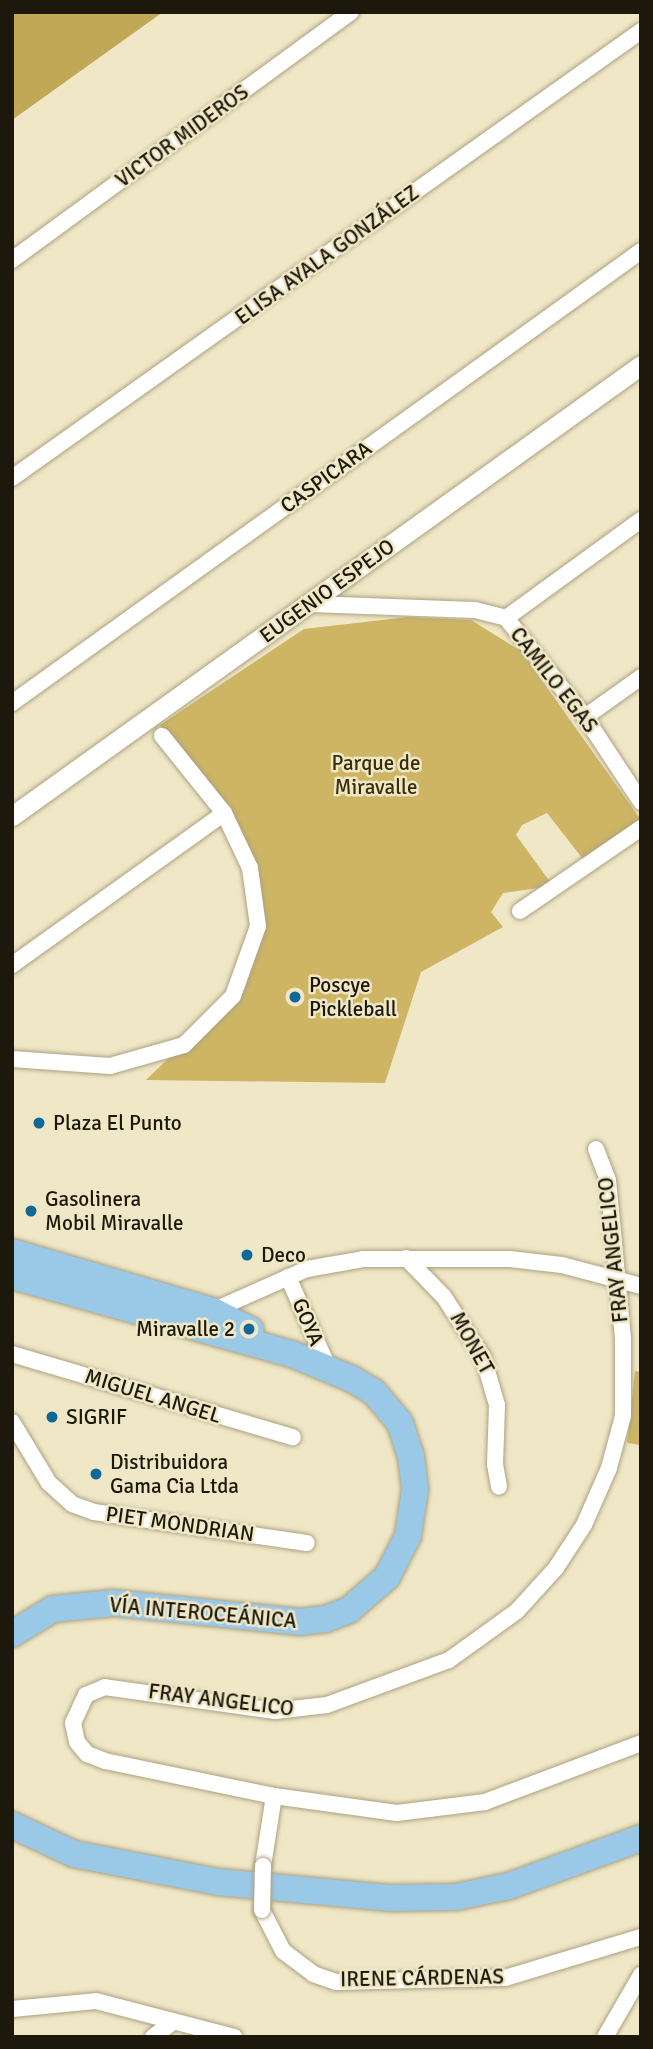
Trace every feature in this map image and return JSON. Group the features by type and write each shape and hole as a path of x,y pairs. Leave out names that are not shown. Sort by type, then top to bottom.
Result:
{"main road":[{"name":"VÍA INTEROCEÁNICA","path":"12,1252 213,1311 292,1354"},
{"name":"VÍA INTEROCEÁNICA","path":"12,1276 292,1354 328,1367 374,1392 390,1407 411,1456 415,1490 408,1536 387,1577 349,1610 301,1622 113,1603 52,1609 12,1634"},
{"path":"12,1825 87,1857 218,1882 391,1898 456,1897 509,1886 641,1838"}],"street":[{"name":"VICTOR MIDEROS","path":"12,260 351,12"},
{"name":"ELISA AYALA GONZÁLEZ","path":"12,478 641,31"},
{"name":"CASPICARA","path":"12,703 641,251"},
{"name":"EUGENIO ESPEJO","path":"12,816 641,365"},
{"path":"506,618 641,520"},
{"name":"CAMILO EGAS","path":"310,604 475,610 506,618 585,717 641,802"},
{"path":"585,717 641,677"},
{"path":"12,1059 110,1066 184,1045 233,996 258,926 250,868 224,813 162,736"},
{"path":"12,965 224,813"},
{"path":"520,911 641,828"},
{"name":"FRAY ANGELICO","path":"596,1149 608,1180 624,1392 609,1468 584,1525 563,1557 517,1611 449,1660 304,1710 275,1711 121,1687 105,1687 86,1695 76,1709 73,1723 77,1742 87,1754 274,1796 397,1813 453,1808 497,1798 641,1742"},
{"path":"174,1321 213,1311 288,1277 339,1262 406,1258 510,1259 616,1278 641,1286"},
{"name":"MONET","path":"406,1258 444,1297 483,1357 497,1405 495,1464 499,1487"},
{"name":"GOYA","path":"288,1277 328,1367"},
{"name":"MIGUEL ANGEL","path":"12,1354 293,1437"},
{"name":"PIET MONDRIAN","path":"12,1422 49,1483 72,1504 94,1512 307,1543"},
{"name":"IRENE CÁRDENAS","path":"274,1796 263,1866 262,1910 284,1951 313,1974 336,1982 505,1979 641,1937"},
{"path":"605,2037 641,1975"},
{"path":"12,2009 83,1999 234,2037"},
{"path":"153,2037 173,2022"}],"green space":[{"name":"Parque de Miravalle","path":"408,617 471,620 521,651 641,820 586,863 547,813 522,825 516,835 553,886 503,893 491,912 503,927 421,972 385,1083 146,1080 231,998 256,932 250,871 227,811 160,725 304,629"},
{"path":"635,1371 641,1372 641,1445 627,1443"}],"shaded area":[{"path":"12,12 163,12 12,120"}],"place":[{"name":"Poscye Pickleball","path":"295,997"},
{"name":"Plaza El Punto","path":"39,1123"},
{"name":"Gasolinera Mobil Miravalle","path":"31,1211"},
{"name":"Deco","path":"247,1255"},
{"name":"Miravalle 2","path":"249,1329"},
{"name":"SIGRIF","path":"52,1417"},
{"name":"Distribuidora Gama Cia Ltda","path":"96,1474"}]}
